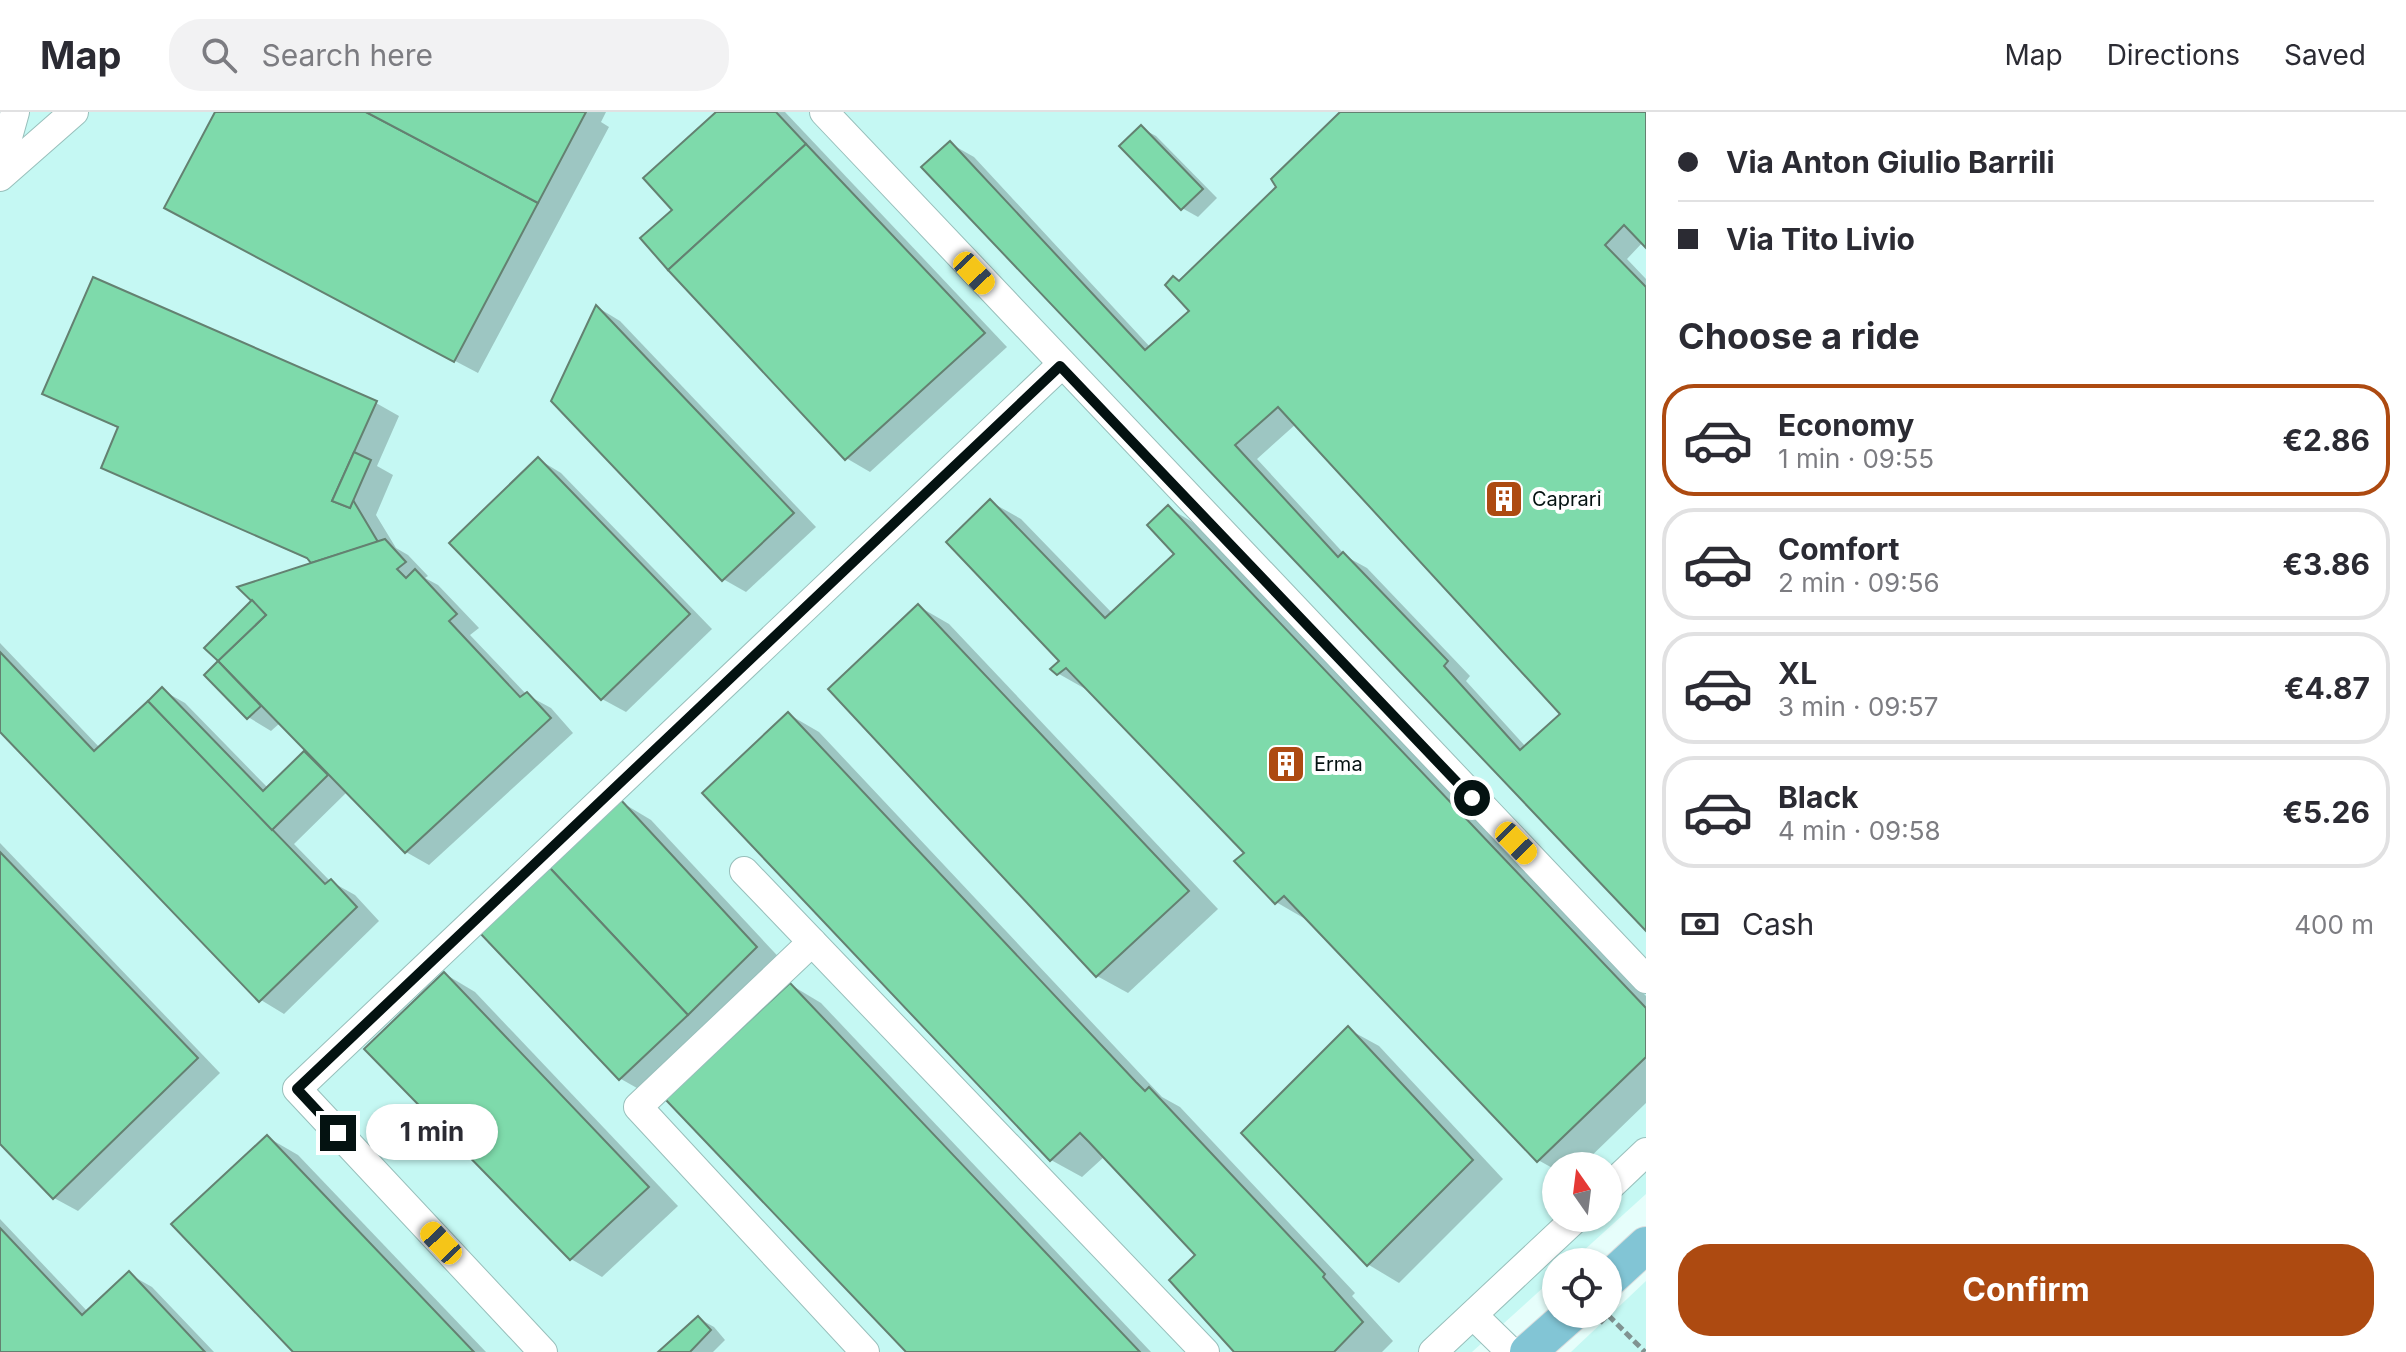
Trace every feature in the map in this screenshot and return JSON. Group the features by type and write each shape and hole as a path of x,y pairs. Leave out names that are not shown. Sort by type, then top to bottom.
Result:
{"main road":[{"path":"1622,1267 1646,1245"},
{"path":"1528,1352 1556,1328"}],"street":[{"path":"0,166 15,112"},
{"path":"0,177 74,112"},
{"path":"824,112 1060,366 1646,979"},
{"path":"543,1352 297,1089 1060,366"},
{"path":"744,871 1205,1352"},
{"path":"812,942 638,1107 865,1352"},
{"path":"1622,1175 1646,1152"},
{"path":"1433,1352 1561,1232"},
{"path":"1473,1315 1511,1352"}],"path":[{"path":"1571,1328 1579,1342 1594,1328"},
{"path":"1621,1328 1645,1352"}],"shaded area":[{"path":"0,112 1646,112 1646,1194 1622,1216 1622,1152 1542,1152 1542,1232 1604,1232 1586,1248 1542,1248 1542,1289 1472,1352 0,1352"},
{"path":"1646,1281 1646,1352 1571,1352 1596,1328 1622,1328 1622,1304"}],"building":[{"path":"215,112 366,112 538,203 454,362 164,208"},
{"path":"366,112 586,112 538,203"},
{"path":"716,112 776,112 806,144 668,270 640,238 672,210 643,178"},
{"name":"Caprari","path":"1340,112 1646,112 1646,248 1624,225 1605,245 1646,287 1646,931 921,167 950,141 1145,350 1189,311 1165,285 1173,276 1179,281 1276,187 1271,179","holes":["1278,407 1560,714 1520,750 1444,666 1448,661 1343,552 1338,557 1235,445"]},
{"path":"1141,125 1203,189 1181,210 1119,146"},
{"path":"806,144 985,333 845,460 668,270"},
{"path":"93,277 377,401 332,501 350,508 353,500 378,542 311,563 307,558 101,468 118,427 42,394"},
{"path":"596,305 794,513 722,581 551,401"},
{"path":"354,452 371,460 350,508 332,501"},
{"path":"538,457 690,614 601,700 449,543"},
{"name":"Erma","path":"990,499 1105,618 1174,554 1147,525 1168,505 1646,1008 1646,1057 1547,1152 1542,1152 1537,1162 1284,896 1275,904 1234,861 1244,853 1066,668 1057,675 1050,669 1059,661 946,542"},
{"path":"385,539 406,562 397,569 406,578 415,569 457,614 449,621 520,697 527,692 551,718 405,853 218,661 266,615 237,587"},
{"path":"252,600 266,615 218,661 204,648"},
{"path":"918,604 1189,891 1096,977 828,689"},
{"path":"0,652 94,751 148,701 325,884 331,879 357,907 259,1002 0,732"},
{"path":"218,661 261,706 247,719 204,675"},
{"path":"162,687 263,791 304,751 328,775 272,830 148,701"},
{"path":"788,712 1136,1082 1145,1091 1149,1087 1325,1274 1323,1277 1363,1322 1334,1352 1234,1352 1169,1280 1195,1255 1089,1142 1080,1133 1050,1161 702,793"},
{"path":"620,799 757,947 688,1015 549,867"},
{"path":"0,852 198,1058 53,1199 0,1144"},
{"path":"549,867 688,1015 619,1080 479,932"},
{"path":"444,972 649,1187 570,1260 364,1049"},
{"path":"790,983 1140,1352 906,1352 665,1099"},
{"path":"1348,1026 1473,1160 1367,1266 1241,1133"},
{"path":"267,1135 474,1352 293,1352 171,1224"},
{"path":"0,1228 82,1315 129,1271 205,1352 0,1352"},
{"path":"698,1316 711,1330 690,1352 658,1352"}],"place":[{"name":"Caprari","path":"1504,499"},
{"name":"Erma","path":"1286,764"}],"route":[{"path":"338,1133 297,1089 1060,366 1472,798"}]}
